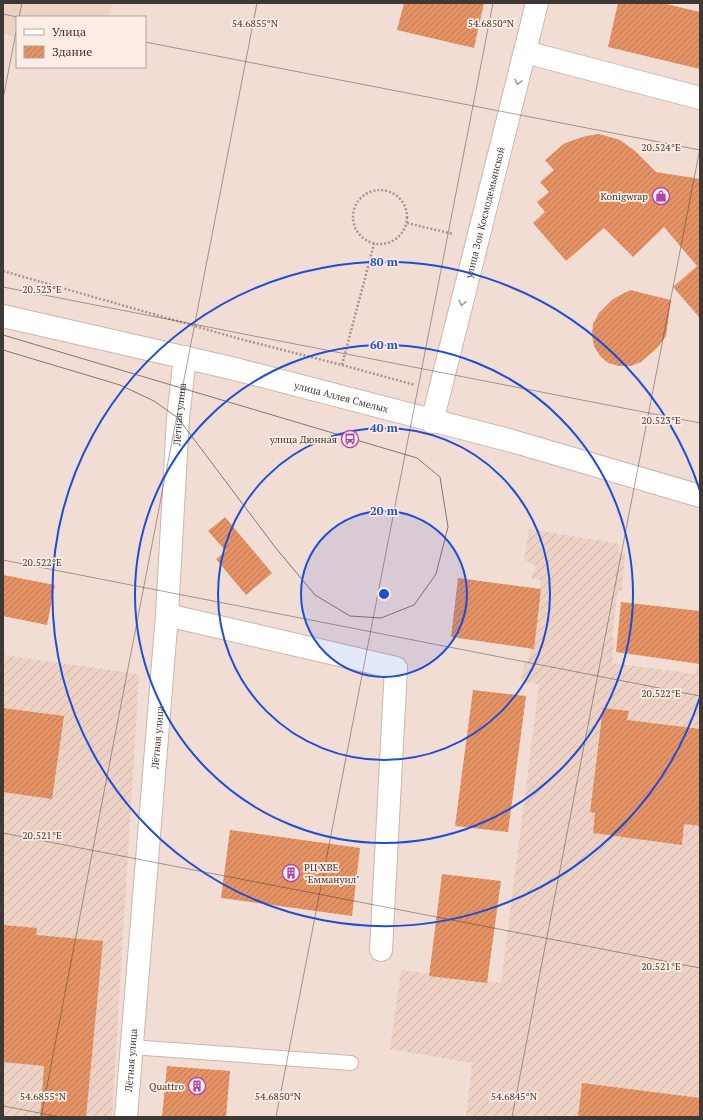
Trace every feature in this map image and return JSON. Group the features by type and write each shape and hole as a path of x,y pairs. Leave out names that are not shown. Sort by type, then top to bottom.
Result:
{"street":[{"name":"улица Зои Космодемьянской","path":"432,422 537,3"},
{"path":"525,52 700,98"},
{"name":"улица Аллея Смелых","path":"3,316 231,368 432,422 512,441 700,496"},
{"name":"Лётная улица","path":"126,1117 167,615 178,418 185,357"},
{"path":"167,615 396,668 381,950"}],"lane":[{"path":"132,1047 351,1063"}],"path":[{"path":"375,190 386,190 396,194 403,202 407,212 407,223 402,233 395,240 384,244 374,244 364,240 356,232 353,222 353,211 357,201 365,194 375,190"},
{"path":"407,223 478,240"},
{"path":"342,365 374,244"},
{"path":"3,271 232,337 440,392"}],"shaded area":[{"path":"3,3 113,3 107,16 16,16 16,37 3,34"},
{"path":"529,529 620,544 618,552 625,554 622,591 618,591 612,637 614,637 612,663 696,674 700,646 700,1117 466,1117 472,1063 390,1049 401,970 501,983 539,685 521,681 525,662 528,664 541,580 531,578 536,566 524,560"},
{"path":"3,655 139,674 112,1117 3,1117"}],"building":[{"path":"404,3 484,3 474,48 397,30"},
{"path":"618,3 662,3 700,12 700,69 608,47"},
{"path":"599,134 620,140 635,151 656,172 700,179 700,318 673,287 697,266 664,227 633,257 604,228 566,261 533,223 545,212 537,202 549,192 540,182 554,170 545,160 565,143 586,136"},
{"path":"630,290 671,300 666,336 658,347 641,362 631,366 619,366 608,363 600,356 594,346 592,335 593,324 599,313 613,299"},
{"path":"225,517 272,573 246,595 216,559 226,551 208,531"},
{"path":"3,575 55,585 47,625 3,616"},
{"path":"458,578 541,589 534,649 451,637"},
{"path":"621,602 700,611 700,664 616,652"},
{"path":"473,690 526,696 508,832 455,826"},
{"path":"3,708 64,716 52,799 3,792"},
{"path":"603,708 629,711 627,720 700,729 700,826 684,824 682,845 593,833 595,813 590,812"},
{"name":"РЦ ХВЕ \"Еммануил\"","path":"230,830 360,848 352,916 221,898"},
{"path":"442,874 501,881 487,983 429,976"},
{"path":"3,925 37,928 36,935 103,941 86,1117 40,1117 44,1066 3,1062"},
{"name":"Quattro","path":"167,1066 230,1071 226,1117 162,1117"},
{"path":"582,1083 700,1098 700,1117 578,1117"}],"tram line":[{"path":"3,335 417,458 440,477 448,527 436,574 414,605 381,618 350,616 315,595 275,547 178,418 154,401 120,385 3,350"}],"place":[{"name":"Konigwrap","path":"661,196"},
{"name":"улица Дюнная","path":"350,439"},
{"name":"РЦ ХВЕ \"Еммануил\"","path":"291,873"},
{"name":"Quattro","path":"197,1086"}]}
